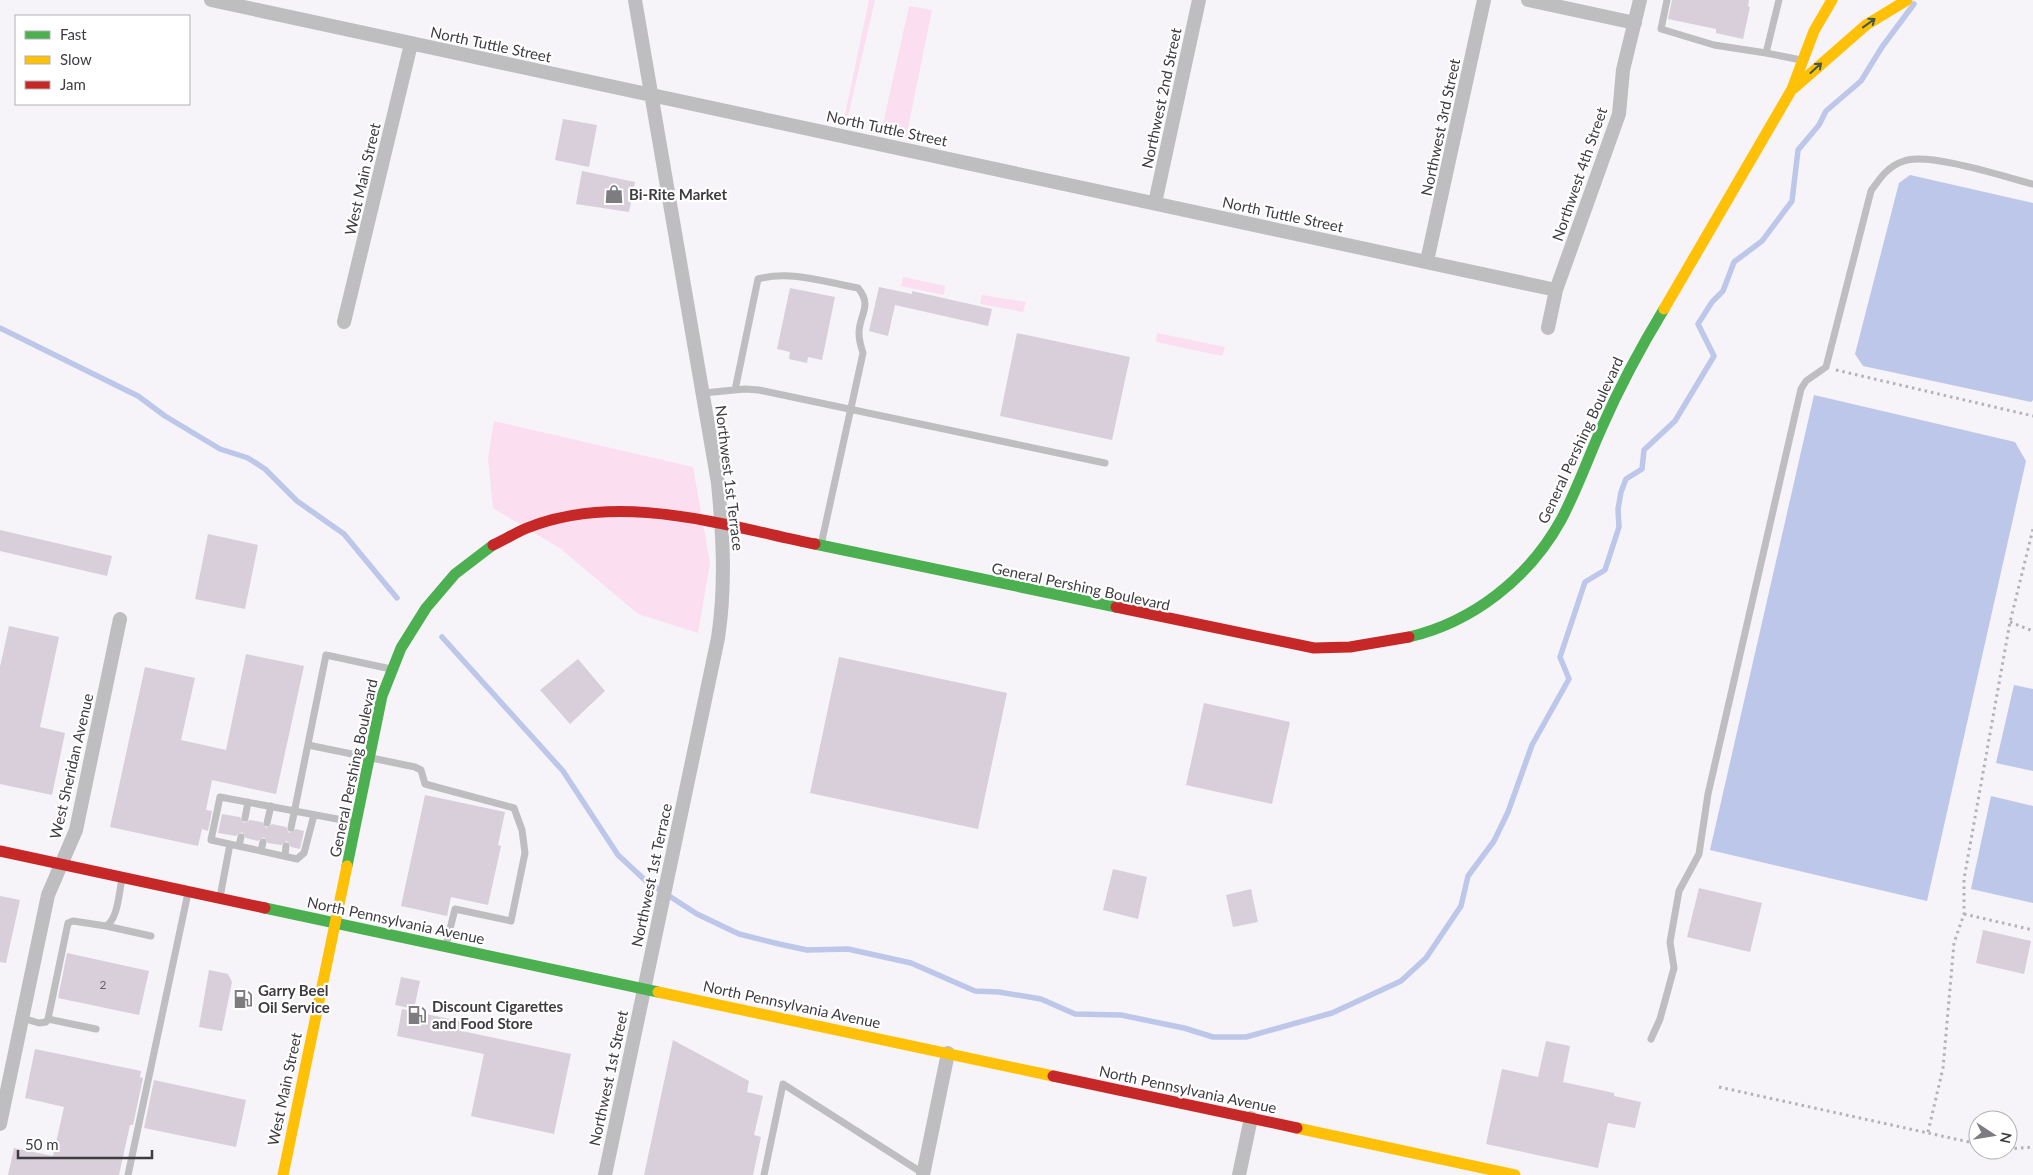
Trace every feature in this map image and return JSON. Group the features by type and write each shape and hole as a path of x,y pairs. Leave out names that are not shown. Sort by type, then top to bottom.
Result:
{"main road":[{"name":"General Pershing Boulevard","path":"336,922 382,696 391,669 415,621 451,577 473,559 530,526 569,514 632,509 668,514 1314,648 1345,649 1404,641 1438,630 1494,596 1518,576 1554,533 1569,504 1611,406 1634,360 1792,89 1814,31 1832,0"},
{"name":"General Pershing Boulevard","path":"1792,89 1866,25 1900,1"},
{"name":"North Pennsylvania Avenue","path":"0,851 1515,1175"},
{"name":"West Main Street","path":"283,1175 336,922"}],"street":[{"name":"North Tuttle Street","path":"211,0 1556,290"},
{"name":"Northwest 1st Terrace","path":"634,0 703,393 722,525 724,599 718,638 643,988"},
{"name":"Northwest 2nd Street","path":"1155,203 1199,0"},
{"name":"Northwest 3rd Street","path":"1427,261 1484,0"},
{"path":"1528,0 1635,23"},
{"name":"Northwest 4th Street","path":"1548,328 1556,290 1618,114 1623,70 1640,0"},
{"name":"West Main Street","path":"344,322 411,44"},
{"name":"West Sheridan Avenue","path":"0,1124 48,895 63,864 76,830 120,618"},
{"name":"Northwest 1st Street","path":"605,1175 643,988"},
{"path":"924,1175 948,1053"},
{"path":"1239,1175 1251,1118"}],"lane":[{"path":"1667,0 1661,30 1714,45 1803,60"},
{"path":"1766,53 1779,0"},
{"path":"1651,1039 1660,1019 1674,968 1670,942 1679,891 1699,854 1708,794 1801,388 1806,381 1826,367 1872,191 1884,172 1905,160 1933,160 2033,184"},
{"path":"735,390 758,279 772,275 790,275 858,288 864,296 866,304 859,332 862,353 820,546"},
{"path":"703,393 759,390 1106,463"},
{"path":"291,828 326,655 391,669"},
{"path":"308,745 415,767 421,770 425,784 514,808 522,830 525,853 511,921 455,909 446,946"},
{"path":"314,815 304,853 297,859 211,840 220,797 356,823"},
{"path":"245,818 248,802"},
{"path":"267,823 271,806"},
{"path":"239,846 241,837"},
{"path":"261,851 263,842"},
{"path":"220,897 230,844"},
{"path":"285,856 286,846"},
{"path":"106,926 113,918 122,876"},
{"path":"128,1175 188,891"},
{"path":"22,1018 39,1023 46,1022 48,1019 68,923 74,921 106,926 151,936"},
{"path":"48,1019 96,1028"},
{"path":"764,1175 783,1084 924,1175"}],"path":[{"path":"1826,367 2033,416"},
{"path":"1928,1132 1943,1068 1954,943 1964,914 1964,879 2010,622 2033,530"},
{"path":"2010,622 2033,631"},
{"path":"1964,914 2033,930"},
{"path":"1718,1087 1968,1142"},
{"path":"2018,1148 2033,1147"}],"shaded area":[{"path":"869,0 875,0 846,125 843,124"},
{"path":"909,6 932,10 906,138 881,133"},
{"path":"903,277 945,286 944,295 901,286"},
{"path":"982,295 1026,302 1023,312 980,304"},
{"path":"1157,333 1225,347 1222,356 1156,342"},
{"path":"494,421 693,467 710,563 698,633 638,614 561,549 493,508 488,458"}],"water":[{"path":"1910,175 2033,203 2033,400 2031,402 1863,366 1855,354 1899,183"},
{"path":"1814,395 2015,442 2026,461 1927,901 1710,850"},
{"path":"2014,685 2033,689 2033,771 1996,763"},
{"path":"1991,796 2033,806 2033,903 1971,889"}],"building":[{"path":"1672,0 1749,0 1748,6 1750,7 1743,39 1716,33 1716,29 1668,19"},
{"path":"563,119 597,125 589,167 555,160"},
{"path":"582,171 635,182 629,212 576,204"},
{"path":"879,287 912,294 912,291 992,309 988,326 895,305 888,336 869,331"},
{"path":"790,288 835,297 822,360 808,357 807,363 789,359 790,352 777,349"},
{"path":"1017,333 1130,357 1112,440 1000,416"},
{"path":"0,530 112,556 107,576 0,551"},
{"path":"208,534 258,545 245,609 195,599"},
{"path":"9,626 59,637 40,727 65,733 52,795 0,784 0,667"},
{"path":"246,654 304,666 276,794 212,780 206,810 212,811 208,831 202,829 198,846 110,827 145,667 195,678 181,740 226,750"},
{"path":"839,657 1007,693 978,829 810,793"},
{"path":"578,659 605,691 570,724 540,690"},
{"path":"1204,703 1290,722 1272,804 1186,785"},
{"path":"425,795 505,812 498,845 501,846 488,905 451,897 447,916 401,906"},
{"path":"222,814 240,817 244,823 250,820 262,822 266,828 272,824 286,827 289,833 296,829 304,831 300,849 291,847 287,841 281,845 268,843 264,837 258,841 246,838 242,832 236,836 218,833"},
{"path":"1113,869 1147,877 1138,919 1103,910"},
{"path":"1699,888 1762,903 1750,952 1687,937"},
{"path":"1251,889 1258,922 1233,927 1226,895"},
{"path":"0,896 20,900 6,963 0,962"},
{"path":"1983,930 2031,941 2024,974 1976,963"},
{"path":"67,953 149,971 139,1015 58,998"},
{"path":"209,970 228,974 232,982 222,1031 199,1027"},
{"path":"401,977 420,981 414,1009 395,1005"},
{"path":"402,1009 464,1022 462,1031 571,1054 554,1134 471,1116 484,1054 397,1036"},
{"path":"673,1040 749,1081 747,1092 763,1096 754,1135 761,1137 753,1175 644,1175"},
{"path":"1546,1041 1570,1046 1563,1082 1614,1093 1614,1096 1641,1102 1635,1128 1608,1123 1598,1168 1486,1144 1502,1069 1538,1077"},
{"path":"35,1049 141,1071 140,1077 143,1078 133,1125 130,1125 119,1175 8,1175 14,1148 53,1156 64,1107 25,1098"},
{"path":"154,1080 246,1100 236,1147 144,1128"}],"waterway":[{"path":"442,637 563,771 618,855 646,881 697,914 739,934 807,950 848,949 911,963 975,991 999,992 1041,999 1075,1014 1121,1015 1184,1028 1213,1037 1246,1037 1332,1013 1401,981 1426,958 1461,906 1468,876 1494,841 1508,812 1532,745 1569,679 1560,657 1585,582 1605,570 1619,527 1618,509 1626,479 1642,469 1644,450 1675,421 1714,356 1698,324 1712,302 1723,291 1734,262 1762,241 1792,201 1798,150 1819,125 1826,111 1861,81 1882,47 1914,4"},
{"path":"0,328 138,396 165,416 220,449 248,458 265,469 297,501 344,534 397,598"}],"traffic: fast":[{"path":"1409,637 1455,621 1477,609 1516,579 1533,561 1561,520 1616,397 1664,309"},
{"path":"815,544 1116,607"},
{"path":"347,866 382,696 401,648 426,608 455,574 493,545"},
{"path":"265,908 658,992"}],"traffic: slow":[{"path":"1664,309 1792,89 1814,31 1832,0"},
{"path":"1794,88 1866,25 1907,0"},
{"path":"283,1175 347,866"},
{"path":"658,992 1053,1076"},
{"path":"1297,1128 1515,1175"}],"traffic: jam":[{"path":"493,545 527,528 562,517 598,512 671,515 744,528 815,544"},
{"path":"1116,607 1314,648 1350,647 1409,637"},
{"path":"0,851 265,908"},
{"path":"1053,1076 1297,1128"}],"place":[{"name":"Bi-Rite Market","path":"614,194"},
{"name":"Garry Beel Oil Service","path":"243,999"},
{"name":"Discount Cigarettes and Food Store","path":"417,1015"}]}
